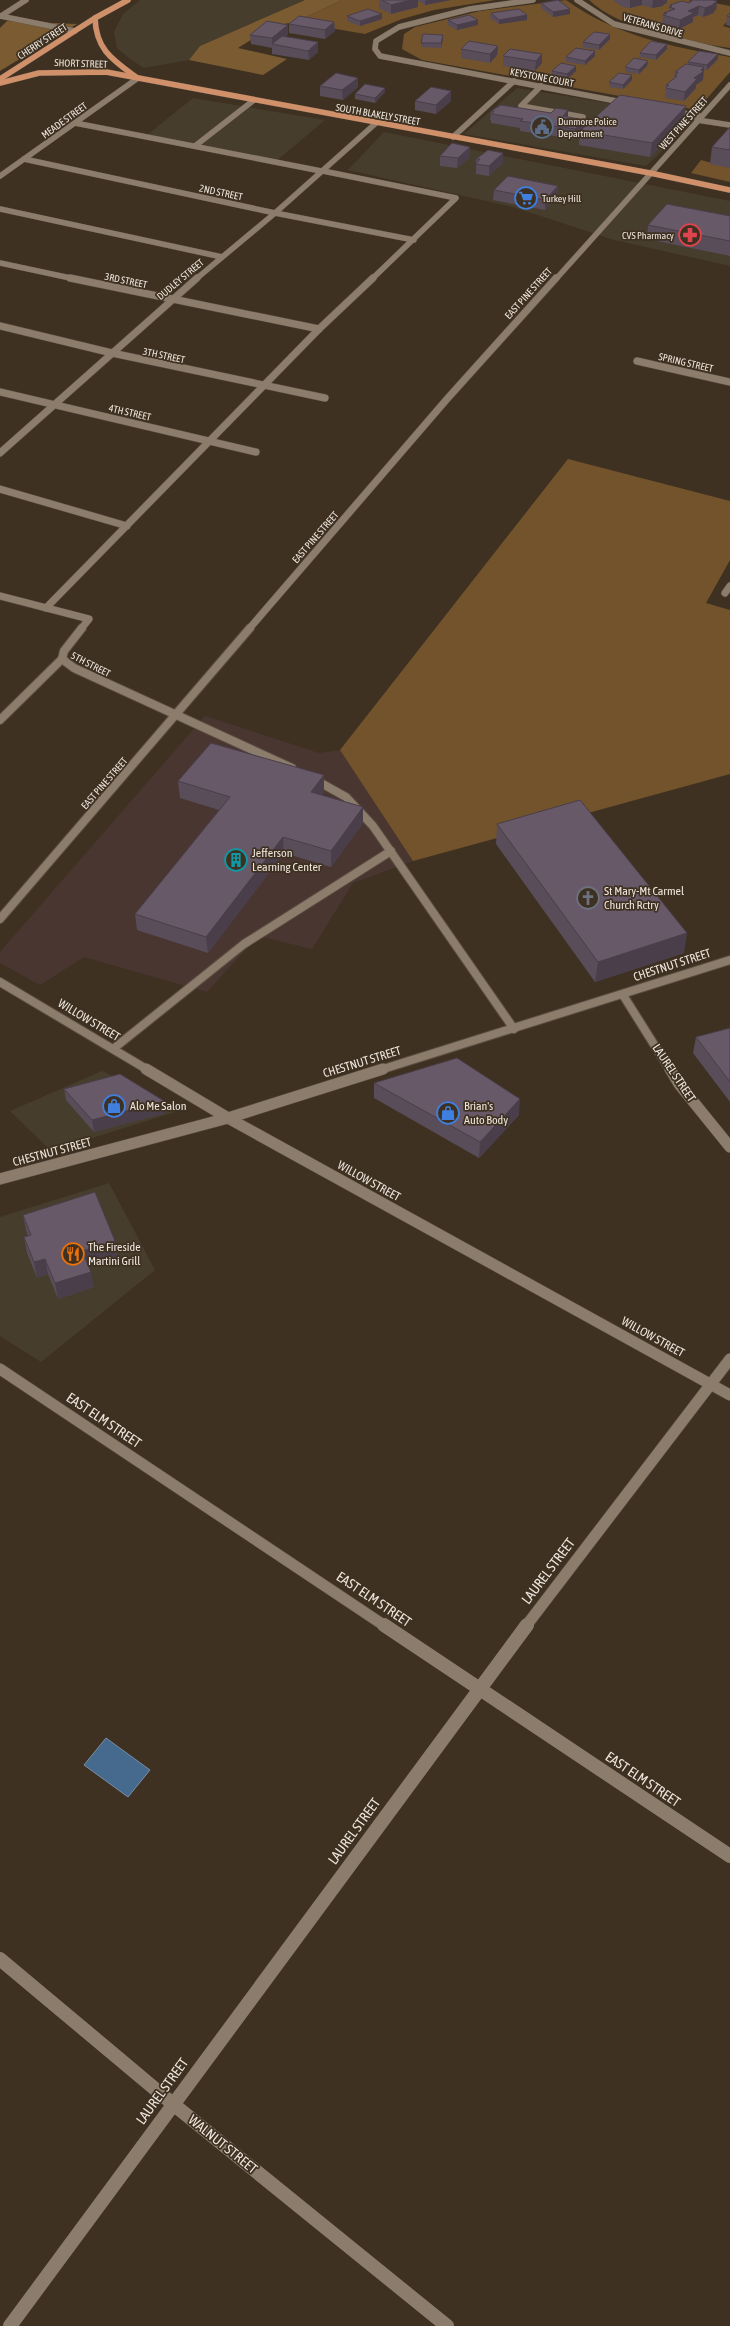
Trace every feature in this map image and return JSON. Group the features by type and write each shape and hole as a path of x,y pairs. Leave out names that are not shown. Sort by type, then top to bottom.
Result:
{"main road":[{"path":"95,18 128,0"},
{"name":"CHERRY STREET","path":"0,79 95,18"},
{"name":"SOUTH BLAKELY STREET","path":"95,18 94,30 100,46 138,78 650,173 730,190"},
{"name":"SHORT STREET","path":"0,83 38,72 60,70 106,72 138,78"}],"street":[{"path":"1,16 26,0"},
{"name":"KEYSTONE COURT","path":"533,0 470,9 399,27 376,42 375,49 380,56 632,104"},
{"name":"VETERANS DRIVE","path":"577,0 614,24 669,40 730,53"},
{"path":"1,16 75,31"},
{"name":"MEADE STREET","path":"0,176 138,78"},
{"path":"453,137 486,104 514,81"},
{"name":"WEST PINE STREET","path":"650,173 698,118 730,85"},
{"path":"541,86 521,106 583,117"},
{"path":"195,146 254,100"},
{"path":"662,109 730,125"},
{"path":"46,608 319,330 456,198 74,123"},
{"name":"DUDLEY STREET","path":"0,453 112,354 171,299 275,213 376,123"},
{"name":"2ND STREET","path":"24,159 275,213 414,240"},
{"name":"EAST PINE STREET","path":"0,919 153,743 175,714 447,399 650,173"},
{"path":"0,209 222,257"},
{"name":"3RD STREET","path":"0,263 319,330"},
{"name":"3TH STREET","path":"0,326 112,354 325,398"},
{"name":"SPRING STREET","path":"637,361 730,382"},
{"name":"4TH STREET","path":"0,392 256,452"},
{"path":"0,489 126,526"},
{"path":"725,593 730,586"},
{"name":"5TH STREET","path":"0,596 89,619 64,651 62,659 74,668 323,782 346,797 374,826 514,1029"},
{"path":"0,720 62,659"},
{"path":"113,1049 244,944 391,851"},
{"name":"CHESTNUT STREET","path":"0,1179 228,1118 623,995 730,960"},
{"name":"WILLOW STREET","path":"0,982 228,1118 730,1395"},
{"name":"LAUREL STREET","path":"623,995 679,1084 730,1147"},
{"name":"LAUREL STREET","path":"10,2326 480,1687 730,1358"},
{"name":"EAST ELM STREET","path":"0,1369 480,1687 730,1856"},
{"name":"WALNUT STREET","path":"0,1959 173,2104 447,2326"}],"shaded area":[{"path":"140,0 305,0 200,46 189,60 144,68 117,48 114,32 123,14"},
{"path":"305,0 342,0 295,22 273,26 238,48 287,59 263,75 189,60 200,46"},
{"path":"342,0 495,0 434,10 402,19 365,34 295,22"},
{"path":"566,0 584,12 604,22 644,38 687,49 730,57 730,72 697,110 422,60 402,49 404,34 415,27 480,11"},
{"path":"589,0 710,0 709,2 730,6 730,18 723,26 730,28 730,48 656,33 618,19 602,10"},
{"path":"7,21 77,24 0,71 0,28"},
{"path":"517,88 698,118 646,166 464,134"},
{"path":"193,98 325,120 274,163 147,135"},
{"path":"384,132 730,201 730,266 614,240 513,207 348,170"},
{"path":"701,160 730,168 730,182 691,173"},
{"path":"568,459 730,501 730,560 706,603 730,610 730,774 413,861 340,750"},
{"path":"205,716 319,753 340,750 413,861 353,883 312,949 258,936 207,992 84,957 40,985 0,963 0,952"},
{"path":"102,1071 178,1108 175,1112 51,1151 10,1111"},
{"path":"109,1183 155,1270 41,1362 0,1336 0,1217"}],"water":[{"path":"106,1738 150,1770 128,1797 84,1765"}],"building":[{"path":"382,0 410,0 391,5"},
{"path":"558,0 570,9 553,12 541,3"},
{"path":"691,0 717,1 713,4 715,4 705,8 699,6 688,11 694,13 680,20 663,15 667,13 664,13 675,9 669,7 672,6 670,5 682,1 689,3 692,1 689,1"},
{"path":"368,9 382,14 360,21 347,16"},
{"path":"519,9 527,15 499,20 491,13"},
{"path":"469,15 478,20 457,25 448,20"},
{"path":"299,16 334,22 325,30 289,24"},
{"path":"267,21 288,25 272,38 250,35"},
{"path":"594,32 610,34 599,45 583,42"},
{"path":"423,34 443,35 441,43 421,43"},
{"path":"282,36 318,42 308,51 272,44"},
{"path":"469,41 498,46 490,54 461,49"},
{"path":"651,41 667,44 656,55 640,53"},
{"path":"576,48 595,51 585,61 566,57"},
{"path":"510,49 542,54 536,61 503,56"},
{"path":"699,51 718,54 707,65 688,62"},
{"path":"634,58 648,61 639,70 625,67"},
{"path":"561,63 576,66 567,74 552,71"},
{"path":"686,64 704,67 701,70 704,71 694,78 697,79 685,92 666,88 669,85 666,85 677,76 675,76 678,72 675,72"},
{"path":"336,73 358,78 342,90 320,86"},
{"path":"619,73 632,75 623,85 609,82"},
{"path":"365,84 385,88 375,98 355,94"},
{"path":"431,87 451,91 436,105 415,101"},
{"path":"620,95 686,106 652,143 580,131"},
{"path":"501,105 551,113 556,108 568,110 563,116 584,120 575,129 520,121 523,119 492,114 494,111 491,111"},
{"path":"730,127 730,150 712,147"},
{"path":"452,143 470,147 458,158 440,156"},
{"path":"488,150 503,153 489,166 476,164 480,159 476,159"},
{"path":"508,176 558,186 545,200 494,190"},
{"path":"667,204 730,216 730,241 648,225"},
{"name":"Jefferson Learning Center","path":"211,743 324,775 311,792 363,807 331,851 283,837 206,937 135,914 230,797 178,781"},
{"name":"St Mary-Mt Carmel Church Rctry","path":"580,800 687,933 598,962 497,824"},
{"path":"730,1028 730,1082 696,1037"},
{"path":"457,1058 520,1099 480,1142 374,1083"},
{"path":"120,1074 164,1101 92,1120 64,1089"},
{"name":"The Fireside Martini Grill","path":"95,1192 115,1241 82,1251 91,1272 55,1283 45,1259 34,1262 24,1237 31,1235 23,1215"}],"place":[{"name":"Dunmore Police Department","path":"542,127"},
{"name":"Turkey Hill","path":"526,198"},
{"name":"CVS Pharmacy","path":"690,235"},
{"name":"Jefferson Learning Center","path":"236,860"},
{"name":"St Mary-Mt Carmel Church Rctry","path":"588,898"},
{"name":"Alo Me Salon","path":"114,1106"},
{"name":"Brian's Auto Body","path":"448,1113"},
{"name":"The Fireside Martini Grill","path":"73,1254"}]}
